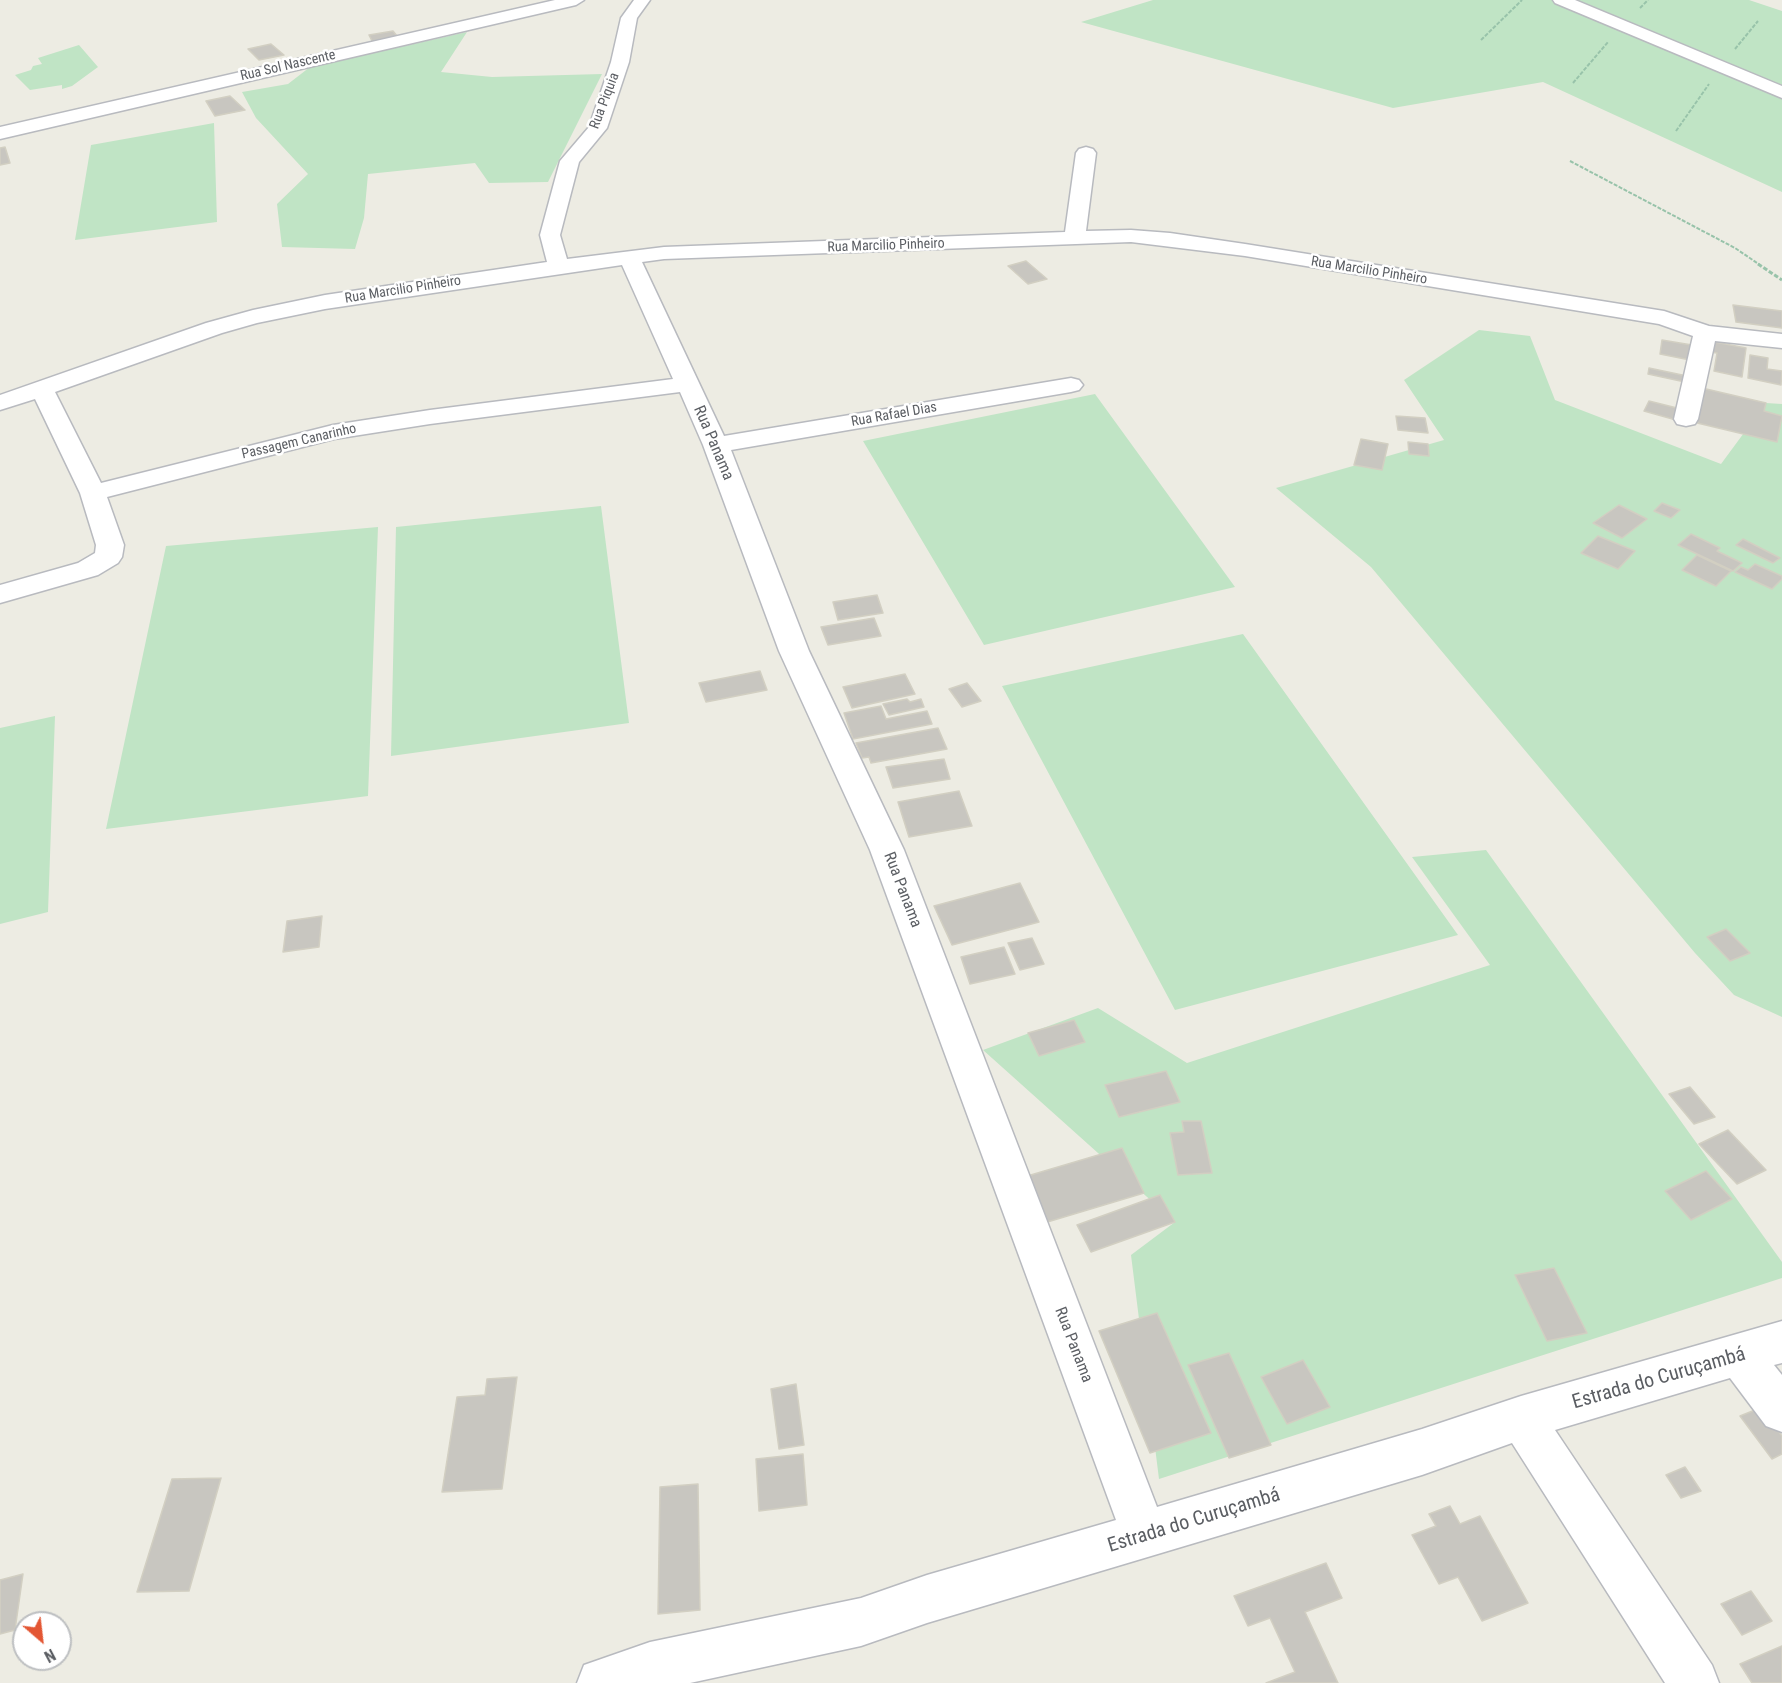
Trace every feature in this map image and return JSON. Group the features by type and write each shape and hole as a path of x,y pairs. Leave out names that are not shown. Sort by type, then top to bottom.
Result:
{"street":[{"name":"Rua Sol Nascente","path":"0,133 576,0"},
{"name":"Rua Piquia","path":"560,266 554,255 550,236 570,161 598,128 620,62 629,18 642,0"},
{"path":"1561,0 1782,93"},
{"path":"1075,238 1086,153"},
{"name":"Rua Marcilio Pinheiro","path":"0,403 214,328 254,317 325,302 560,266 664,253 1131,236 1245,250 1664,318 1706,333 1782,341"},
{"name":"Rua Panama","path":"629,257 716,445 794,651 887,850 1144,1536"},
{"path":"1686,418 1706,333"},
{"name":"Passagem Canarinho","path":"93,494 333,432 430,417 688,384"},
{"name":"Rua Rafael Dias","path":"716,445 1071,385"},
{"path":"0,594 88,569 108,557 110,544 93,494 41,387"},
{"name":"Estrada do Curuçambá","path":"602,1683 650,1667 861,1622 927,1599 1422,1452 1521,1418 1782,1342"},
{"path":"1739,1356 1782,1410"},
{"path":"1521,1418 1694,1683"}],"path":[{"path":"1481,40 1522,0"},
{"path":"1570,161 1735,248 1782,280"}],"green space":[{"path":"1153,0 1749,0 1782,11 1782,192 1543,82 1393,108 1081,22"},
{"path":"467,32 441,72 492,77 602,74 548,182 489,183 475,163 368,174 364,218 355,249 282,247 277,204 308,174 256,118 242,92 288,84 310,67"},
{"path":"79,45 98,67 72,86 62,89 62,85 30,90 15,75 42,64 38,58"},
{"path":"214,123 217,222 75,240 91,145"},
{"path":"1479,330 1530,336 1555,400 1721,464 1766,403 1782,404 1782,1017 1734,995 1695,953 1371,567 1276,488 1444,440 1404,380"},
{"path":"1095,394 1235,587 984,645 863,441"},
{"path":"601,506 629,723 391,756 396,527"},
{"path":"378,527 368,796 106,829 166,546"},
{"path":"1243,634 1458,935 1175,1010 1002,686"},
{"path":"55,716 48,912 0,924 0,728"},
{"path":"1486,850 1782,1262 1782,1278 1159,1479 1131,1255 1175,1222 983,1050 1098,1008 1187,1063 1490,965 1412,857"}],"building":[{"path":"393,31 397,36 372,41 369,35"},
{"path":"271,44 284,55 259,60 248,49"},
{"path":"230,96 245,110 215,116 206,101"},
{"path":"5,147 10,163 0,165 0,148"},
{"path":"1026,261 1047,279 1028,284 1008,266"},
{"path":"1733,305 1782,311 1782,328 1736,322"},
{"path":"1662,340 1692,345 1690,360 1660,354"},
{"path":"1710,341 1746,348 1742,377 1714,371 1717,353 1709,352"},
{"path":"1750,355 1768,358 1767,369 1782,371 1781,385 1748,378"},
{"path":"1649,368 1687,376 1685,382 1648,374"},
{"path":"1702,388 1766,403 1764,411 1782,416 1777,442 1693,422"},
{"path":"1649,401 1681,409 1676,420 1644,411"},
{"path":"1396,416 1425,418 1428,433 1398,430"},
{"path":"1361,439 1388,444 1382,470 1354,465"},
{"path":"1408,442 1428,444 1429,456 1409,454"},
{"path":"1662,503 1680,510 1671,518 1654,511"},
{"path":"1619,505 1647,519 1622,538 1593,523"},
{"path":"1691,534 1720,548 1717,551 1742,563 1733,571 1678,545"},
{"path":"1598,536 1635,551 1618,569 1581,553"},
{"path":"1743,539 1780,558 1773,563 1736,545"},
{"path":"1697,555 1731,571 1716,586 1682,570"},
{"path":"1755,564 1782,576 1782,579 1772,589 1735,572 1741,567 1748,570"},
{"path":"877,595 883,613 838,620 833,602"},
{"path":"874,618 881,636 828,645 821,627"},
{"path":"760,671 767,690 706,702 699,683"},
{"path":"905,674 915,694 852,708 843,687"},
{"path":"967,683 981,701 962,707 949,689"},
{"path":"907,699 910,702 921,699 924,707 889,715 883,704"},
{"path":"881,706 886,719 927,711 932,724 853,739 844,713"},
{"path":"938,728 947,749 871,763 869,757 862,758 856,743"},
{"path":"944,759 950,779 893,788 886,767"},
{"path":"959,791 972,826 909,837 898,802"},
{"path":"1020,883 1039,922 952,945 934,906"},
{"path":"322,916 319,947 283,952 287,921"},
{"path":"1726,929 1750,953 1730,961 1707,937"},
{"path":"1032,938 1044,964 1020,970 1008,943"},
{"path":"1004,947 1015,974 970,984 961,957"},
{"path":"1074,1020 1085,1042 1039,1056 1028,1033"},
{"path":"1166,1071 1180,1102 1119,1117 1105,1085"},
{"path":"1690,1087 1715,1117 1694,1124 1669,1094"},
{"path":"1182,1121 1201,1121 1212,1173 1178,1175 1170,1133 1184,1132"},
{"path":"1728,1130 1766,1170 1737,1184 1699,1144"},
{"path":"1122,1148 1144,1193 1044,1223 1024,1177"},
{"path":"1706,1171 1732,1199 1691,1220 1665,1191"},
{"path":"1160,1195 1175,1222 1091,1252 1077,1225"},
{"path":"1554,1268 1587,1333 1547,1341 1515,1275"},
{"path":"1157,1313 1211,1433 1150,1453 1099,1331"},
{"path":"1229,1353 1271,1445 1229,1458 1188,1365"},
{"path":"1303,1360 1330,1407 1287,1424 1261,1377"},
{"path":"517,1377 502,1489 442,1492 457,1397 485,1395 487,1379"},
{"path":"796,1384 804,1445 779,1449 771,1389"},
{"path":"1760,1408 1782,1436 1782,1454 1772,1459 1740,1416"},
{"path":"803,1454 807,1505 759,1511 756,1459"},
{"path":"1685,1467 1701,1491 1681,1498 1666,1475"},
{"path":"221,1478 189,1591 137,1592 172,1479"},
{"path":"698,1484 700,1610 658,1614 660,1487"},
{"path":"1450,1506 1460,1524 1480,1516 1528,1603 1482,1621 1458,1577 1439,1584 1412,1535 1436,1526 1429,1514"},
{"path":"1326,1563 1342,1598 1305,1612 1338,1683 1266,1683 1295,1672 1270,1618 1248,1626 1234,1596"},
{"path":"23,1574 18,1611 12,1611 12,1631 0,1634 0,1580"},
{"path":"1751,1591 1772,1621 1742,1635 1721,1604"},
{"path":"1782,1646 1782,1683 1752,1683 1740,1664"}]}
